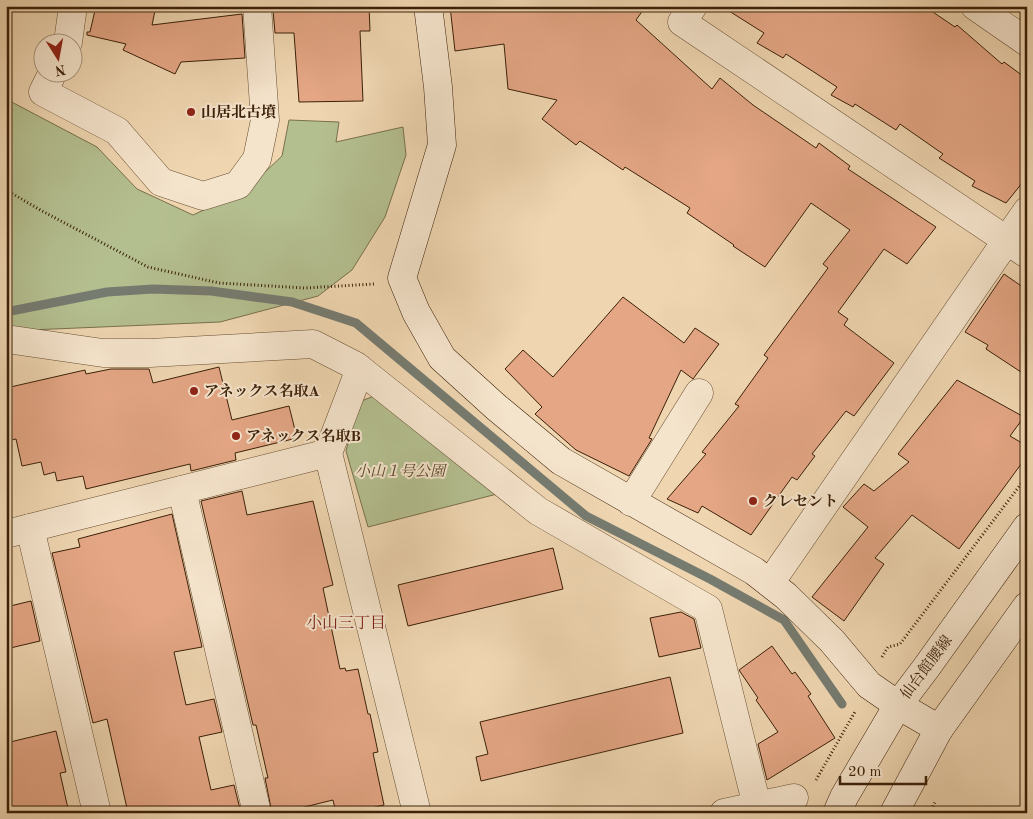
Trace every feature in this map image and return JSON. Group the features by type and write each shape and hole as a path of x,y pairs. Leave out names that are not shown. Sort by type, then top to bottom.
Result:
{"street":[{"path":"69,32 73,6"},
{"path":"48,82 43,92 117,131 161,182 203,196 238,185 258,159 265,120 257,6"},
{"path":"428,6 438,87 442,145 402,278 416,312 442,358 496,407 561,461 754,571 786,596 832,641 869,685 939,729"},
{"path":"693,6 682,22 1016,247"},
{"path":"976,6 1027,42"},
{"path":"770,584 1016,247 1027,210"},
{"path":"6,339 103,353 150,353 313,344 360,369 538,511 708,608 757,806"},
{"path":"360,369 328,453 417,813"},
{"path":"631,502 700,393"},
{"path":"97,813 18,531 328,453"},
{"path":"182,490 256,813"},
{"name":"仙台館腰線","path":"837,813 844,796 898,705 1027,528"},
{"path":"894,813 939,729 1027,606"},
{"path":"724,813 757,806 804,791"}],"path":[{"path":"6,190 148,267 219,283 305,288 368,285 402,278"},
{"path":"881,660 888,647 900,644 1027,476"},
{"path":"804,791 857,708"}],"green space":[{"path":"6,99 97,147 137,189 193,215 246,190 282,156 289,120 339,122 336,142 403,127 406,155 385,217 352,270 318,296 220,322 6,331"},
{"name":"小山１号公園","path":"379,394 501,493 368,527 346,451 359,402"}],"building":[{"path":"96,6 156,6 152,25 242,14 245,58 181,62 175,74 123,50 126,44 87,35 87,32 90,32"},
{"path":"286,6 369,6 370,31 360,31 363,101 299,102 294,33 275,33 273,10 286,8"},
{"path":"450,6 646,6 636,20 712,89 720,78 753,105 816,148 819,143 850,166 848,169 936,227 907,264 884,249 838,312 848,319 844,325 894,363 854,416 846,411 812,454 815,456 797,480 792,477 751,535 702,506 698,513 667,499 706,454 702,452 739,406 735,404 768,358 764,355 828,268 823,264 850,230 811,203 765,267 687,213 690,208 625,167 623,170 580,141 576,145 542,119 557,100 508,89 504,44 455,51"},
{"path":"721,6 924,6 955,27 957,25 1002,64 1004,62 1027,79 1027,177 1006,203 972,186 975,181 939,158 943,154 900,124 896,130 855,104 853,107 831,95 837,87 786,54 783,58 757,43 764,33"},
{"path":"1004,274 1027,290 1027,376 986,349 988,345 965,332"},
{"path":"623,297 684,343 695,328 719,344 693,379 681,370 649,438 652,439 629,476 576,450 535,414 542,407 505,369 523,350 553,377"},
{"path":"219,367 232,420 289,406 297,438 235,453 236,460 191,471 190,464 86,489 83,476 57,481 55,472 44,475 41,462 22,466 16,439 6,441 6,388 85,370 86,374 111,369 149,369 153,383"},
{"path":"957,380 1024,417 1010,436 1027,446 1027,456 959,549 912,515 875,558 884,564 844,621 812,597 868,527 843,507 864,484 874,491 909,462 898,454"},
{"path":"242,491 247,515 313,501 333,585 323,588 340,669 345,668 346,671 358,669 378,752 373,753 384,805 349,813 336,813 333,800 280,813 272,813 265,778 268,778 256,725 253,725 201,501"},
{"path":"172,514 202,647 174,652 186,705 214,699 222,732 199,737 211,790 234,785 241,813 128,813 107,719 93,723 52,553 80,547 78,539"},
{"path":"553,548 563,589 408,626 398,585"},
{"path":"31,601 40,641 6,649 6,607"},
{"path":"681,612 694,619 701,648 659,657 650,618"},
{"path":"772,646 792,674 795,672 811,694 808,696 835,738 767,780 758,744 778,732 756,700 758,698 739,670"},
{"path":"670,677 683,733 481,781 476,757 488,754 480,722"},
{"path":"56,731 66,772 60,773 69,813 6,813 6,743"}],"waterway":[{"path":"6,312 107,292 153,289 211,291 292,302 356,323 586,516 710,579 784,620 842,704"}],"place":[{"name":"山居北古墳","path":"191,112"},
{"name":"アネックス名取A","path":"194,391"},
{"name":"アネックス名取B","path":"236,436"},
{"name":"クレセント","path":"753,501"}],"district":[{"name":"小山三丁目","path":"346,622"}]}
